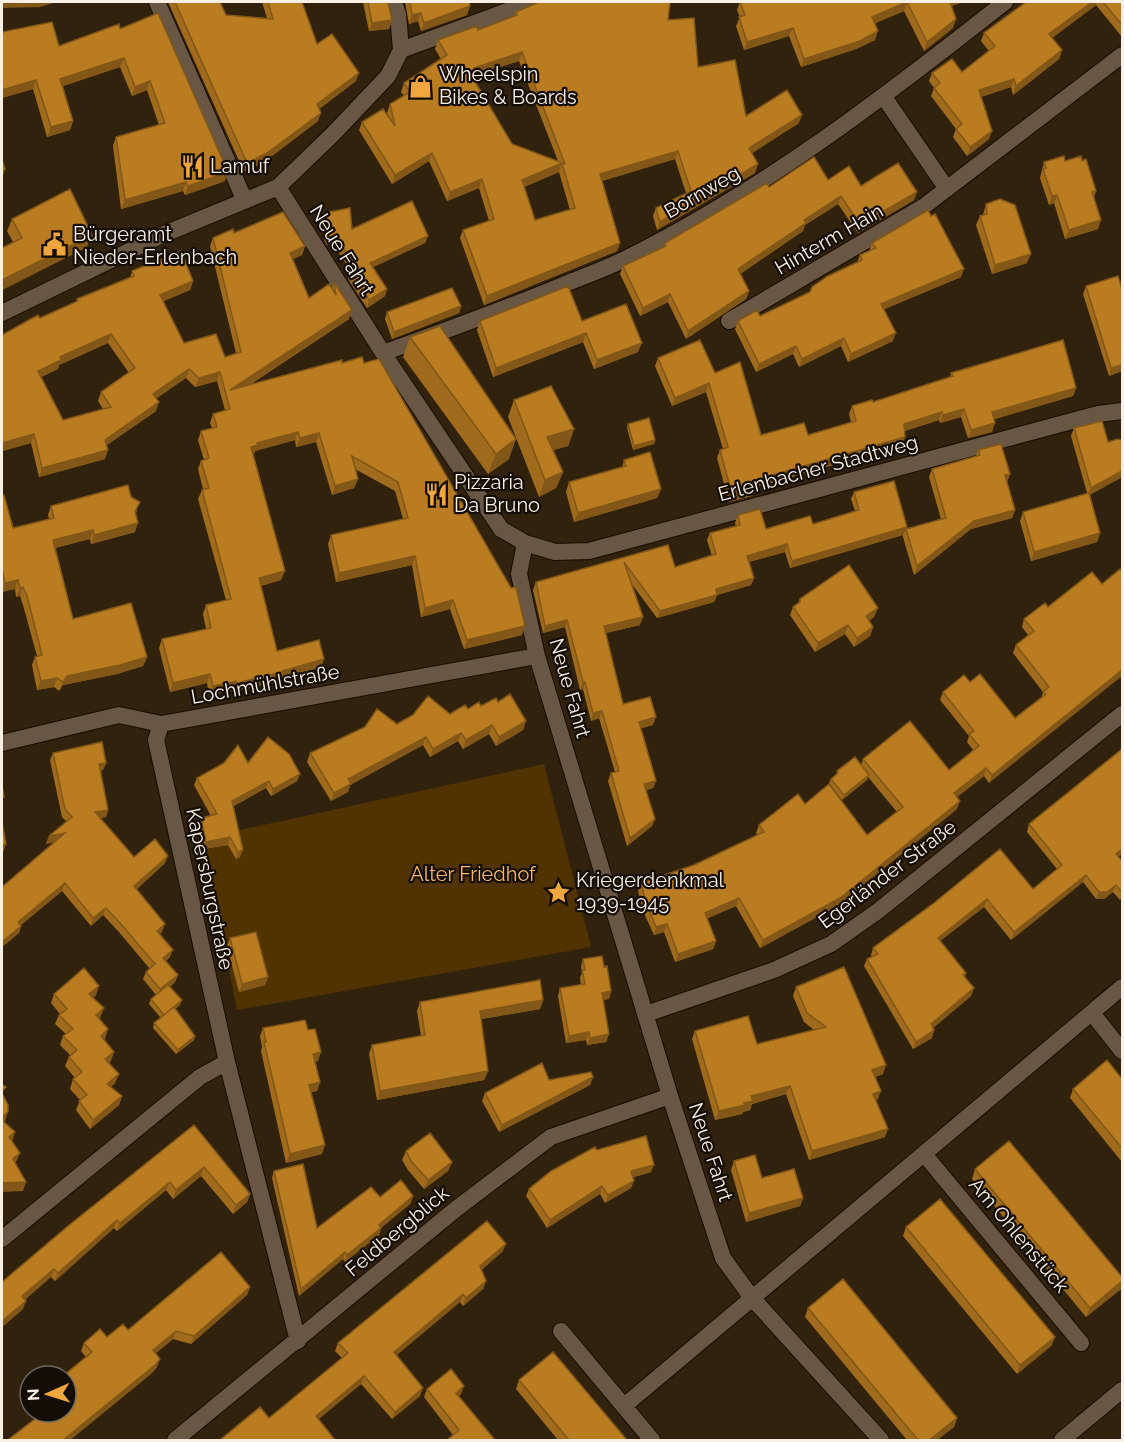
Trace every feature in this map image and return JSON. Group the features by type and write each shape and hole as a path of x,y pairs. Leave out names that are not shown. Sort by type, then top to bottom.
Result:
{"street":[{"path":"157,2 245,201"},
{"path":"2,313 162,235 278,187 388,76 401,50 398,14 394,2"},
{"path":"401,50 532,2"},
{"name":"Bornweg","path":"383,353 523,302 628,258 747,191 884,97 1005,2"},
{"name":"Hinterm Hain","path":"729,321 923,207 1122,55"},
{"path":"884,97 947,189"},
{"name":"Neue Fahrt","path":"278,187 383,353 501,529 525,543 519,574 537,656 670,1096 723,1258 752,1299"},
{"name":"Erlenbacher Stadtweg","path":"525,543 555,552 589,551 1098,414 1122,411"},
{"name":"Lochmühlstraße","path":"2,743 119,716 161,724 537,656"},
{"name":"Egerländer Straße","path":"646,1014 774,970 831,944 878,911 1122,714"},
{"name":"Kapersburgstraße","path":"161,724 156,740 227,1062 297,1341"},
{"path":"624,1406 1122,987"},
{"path":"1092,1013 1122,1051"},
{"path":"2,1239 200,1077 227,1062"},
{"name":"Feldbergblick","path":"175,1440 456,1209 551,1137 670,1096"},
{"name":"Am Ohlenstück","path":"924,1154 1081,1343"},
{"path":"752,1299 881,1440"},
{"path":"561,1331 652,1440"},
{"path":"1062,1440 1122,1390"}],"green space":[{"name":"Alter Friedhof","path":"544,764 591,947 237,1010 203,838"}],"building":[{"path":"175,2 220,2 226,15 273,19 268,2 302,2 317,44 332,34 359,73 317,104 321,113 267,153 247,163"},
{"path":"368,2 388,2 392,20 372,23"},
{"path":"410,2 469,2 470,6 424,23 421,13 412,15"},
{"path":"539,2 670,2 668,20 694,18 698,67 735,60 746,116 787,90 802,115 749,148 758,164 660,222 656,208 691,191 678,151 600,174 620,243 487,296 463,230 494,219 482,179 450,192 432,153 395,175 362,122 383,109 395,126 390,104 410,92 404,83 447,55 438,40 477,26 478,30 517,15 516,12","holes":["522,52 565,164 512,144 471,75 476,72 474,68","562,163 575,208 535,220 522,180"]},
{"path":"740,2 907,2 872,17 878,31 860,41 804,59 793,28 747,42 739,17 745,15"},
{"path":"907,2 950,2 956,19 927,42"},
{"path":"1026,2 1092,2 1049,34 1062,50 1016,86 1014,79 979,90 992,131 970,147 956,129 962,124 934,88 940,83 932,73 952,59 962,72 995,46 984,33"},
{"path":"1103,2 1122,2 1122,25"},
{"path":"158,13 228,172 188,186 186,182 125,200 116,137 165,123 150,81 135,87 124,58 60,79 73,121 51,127 36,80 2,90 2,32 52,22 59,46 119,24 120,29"},
{"path":"1064,156 1065,161 1081,156 1082,161 1086,159 1096,191 1092,192 1101,220 1069,230 1057,195 1052,196 1043,169 1046,168 1044,162"},
{"path":"814,157 828,180 849,166 861,186 898,163 917,192 860,225 841,196 804,220 806,223 738,269 749,291 688,331 670,294 643,308 623,266 666,246 665,243 767,183 769,187"},
{"path":"70,189 92,235 2,280 2,248 22,238 12,219"},
{"path":"1000,199 1015,205 1031,254 995,265 980,216 987,214 986,204"},
{"path":"412,201 428,236 370,263 387,289 369,300 351,271 356,268 335,235 330,238 326,233 324,213 350,208 352,229"},
{"path":"928,210 931,216 935,214 964,269 881,304 896,333 851,354 844,338 802,359 796,346 759,364 738,321 757,310 760,316 810,292 812,287 828,276 862,260 860,255 876,248 872,243"},
{"path":"283,212 305,246 290,253 309,298 329,284 336,295 334,282 352,310 230,390 342,360 342,363 362,357 364,363 379,359 511,588 516,587 525,626 467,640 453,600 425,608 415,556 339,573 331,535 408,518 398,482 352,456 358,479 335,486 319,433 300,438 298,432 257,443 258,445 251,447 285,571 259,578 277,651 319,640 324,659 237,683 236,681 213,686 210,674 173,683 162,639 211,628 206,605 231,599 202,490 209,488 201,461 209,458 201,431 217,427 213,414 230,409 220,372 199,378 189,369 153,394 159,402 105,440 108,450 42,468 34,434 2,443 2,335 38,315 40,318 78,301 77,299 134,276 132,271 181,251 193,281 160,295 184,343 216,334 225,357 241,352 213,238 233,229 234,233","holes":["111,334 135,368 101,392 111,407 63,420 38,371 61,360 60,357"]},
{"path":"1118,276 1122,289 1122,365 1111,368 1086,286"},
{"path":"568,286 582,321 626,304 642,343 597,360 586,333 496,368 480,321"},
{"path":"452,288 461,306 394,332 387,312"},
{"path":"440,326 516,439 496,454 410,337"},
{"path":"700,340 715,373 740,362 761,435 804,423 808,435 856,421 852,406 872,400 873,402 953,376 951,373 1063,340 1076,388 992,412 995,423 971,430 964,409 943,415 942,412 904,424 905,437 752,481 755,488 732,494 720,450 728,447 709,383 675,398 658,358"},
{"path":"551,386 574,429 547,437 563,472 545,480 514,400"},
{"path":"649,418 655,440 634,446 628,424"},
{"path":"1102,421 1108,442 1122,440 1122,471 1091,488 1074,428"},
{"path":"1001,444 1010,474 1005,475 1015,510 974,521 917,566 906,529 946,518 932,469 980,455 978,450"},
{"path":"650,452 661,489 578,513 569,482 626,466 624,460"},
{"path":"894,481 907,527 792,561 787,544 747,556 754,578 716,589 717,595 660,611 624,562 643,617 604,626 623,704 650,697 656,717 639,722 656,781 644,784 655,819 630,838 611,773 619,771 602,711 593,713 567,620 545,626 536,582 668,545 675,567 716,554 710,533 740,525 738,515 760,509 766,529 810,516 813,524 859,510 854,492"},
{"path":"128,485 131,497 140,502 135,511 138,523 94,535 93,530 53,540 73,619 131,603 147,657 67,676 63,682 57,678 41,681 35,657 42,655 27,596 23,587 20,588 18,580 5,583 2,569 2,496 4,495 13,528 54,518 51,506"},
{"path":"1089,493 1100,533 1034,552 1023,512"},
{"path":"849,565 878,608 866,616 873,627 857,638 848,625 818,643 793,607 800,602 800,599"},
{"path":"1120,569 1122,572 1122,670 992,775 986,768 954,793 960,801 840,898 763,940 739,898 705,913 716,941 678,954 667,924 656,927 641,883 694,865 764,832 759,825 798,794 805,804 829,784 867,835 903,807 863,759 910,721 949,770 979,746 969,734 974,731 943,692 964,675 970,682 980,674 1015,718 1046,694 1043,692 1049,687 1016,645 1034,631 1024,619 1045,603 1048,607 1092,572 1102,584"},
{"path":"510,694 526,721 499,737 492,725 466,740 461,733 433,749 426,737 348,779 351,784 334,793 310,753 365,727 377,709 397,724 413,715 428,696 450,714 465,705 468,709 479,702 481,706 496,698 498,702"},
{"path":"268,737 289,754 300,774 273,789 269,781 232,801 243,850 238,852 230,837 206,842 201,818 217,814 197,778 224,763 238,745 248,763"},
{"path":"102,742 106,763 99,764 108,810 95,812 134,857 155,839 168,856 134,886 165,924 157,931 173,950 163,958 178,975 160,989 146,972 155,964 121,924 106,908 93,918 65,883 18,922 21,926 2,942 2,887 65,833 49,836 72,817 65,809 53,753"},
{"path":"1122,749 1122,849 1116,854 1122,861 1122,892 1116,885 1107,892 1099,892 1086,875 1014,932 987,899 938,938 966,973 963,975 974,988 931,1024 934,1030 916,1042 867,959 878,954 873,948 934,903 1000,849 1033,889 1062,865 1029,824"},
{"path":"855,757 869,775 844,795 831,779 838,773 837,771"},
{"path":"2,823 6,844 2,845"},
{"path":"256,932 268,977 242,984 230,938"},
{"path":"602,956 604,967 607,966 611,991 602,993 609,1034 590,1038 589,1032 569,1036 560,988 585,984 582,970 585,970 583,959"},
{"path":"844,967 886,1065 872,1070 881,1091 873,1094 888,1129 812,1151 790,1086 751,1096 753,1101 744,1103 745,1105 719,1111 695,1031 748,1016 757,1044 826,1027 807,1013 796,987"},
{"path":"84,968 99,986 89,994 104,1008 96,1015 108,1029 101,1036 114,1052 105,1059 119,1074 107,1084 122,1096 93,1120 79,1101 87,1095 73,1079 82,1072 69,1057 77,1050 63,1036 73,1029 59,1015 67,1009 54,994"},
{"path":"540,980 543,1000 480,1011 488,1071 380,1091 372,1045 425,1035 420,1002"},
{"path":"168,985 182,1000 164,1015 151,999"},
{"path":"174,1007 195,1036 178,1050 154,1023"},
{"path":"305,1020 308,1030 315,1029 321,1052 313,1054 320,1082 309,1085 325,1145 290,1154 264,1042 266,1042 263,1028"},
{"path":"1107,1060 1122,1079 1122,1148 1073,1089"},
{"path":"542,1063 549,1080 591,1072 593,1077 502,1125 485,1093"},
{"path":"2,1093 8,1105 8,1112 2,1117"},
{"path":"2,1120 15,1132 9,1137 20,1153 13,1159 26,1182 2,1183"},
{"path":"194,1125 250,1194 236,1205 204,1167 176,1190 170,1182 120,1223 117,1220 58,1273 54,1269 22,1296 26,1301 2,1321 2,1282"},
{"path":"430,1133 452,1162 428,1180 411,1161 406,1151"},
{"path":"646,1136 654,1165 631,1171 634,1181 608,1195 602,1186 550,1220 529,1189 551,1171 595,1147 597,1150"},
{"path":"1009,1141 1122,1277 1122,1281 1090,1308 975,1169"},
{"path":"755,1155 762,1178 794,1169 803,1198 749,1213 734,1161"},
{"path":"303,1164 317,1228 371,1187 380,1197 401,1180 413,1196 379,1225 381,1228 347,1255 345,1252 301,1289 274,1171"},
{"path":"940,1199 1055,1337 1020,1365 906,1227"},
{"path":"487,1221 506,1244 480,1266 486,1281 466,1298 463,1294 394,1352 423,1388 395,1412 364,1376 316,1416 335,1440 220,1440 260,1407 269,1418 348,1353 338,1343"},
{"path":"221,1252 250,1287 194,1336 176,1331 153,1350 160,1359 155,1365 63,1440 9,1439 28,1424 78,1424 78,1364 92,1352 84,1343 100,1329 107,1337 123,1324 128,1330"},
{"path":"843,1279 957,1418 929,1440 918,1440 808,1308"},
{"path":"553,1352 627,1440 569,1440 519,1380"},
{"path":"451,1369 464,1386 456,1393 495,1440 447,1440 459,1430 427,1389"}],"place":[{"name":"Wheelspin Bikes & Boards","path":"421,86"},
{"name":"Lamuf","path":"192,166"},
{"name":"Bürgeramt Nieder-Erlenbach","path":"55,245"},
{"name":"Pizzaria Da Bruno","path":"436,494"},
{"name":"Kriegerdenkmal 1939-1945","path":"558,892"}]}
